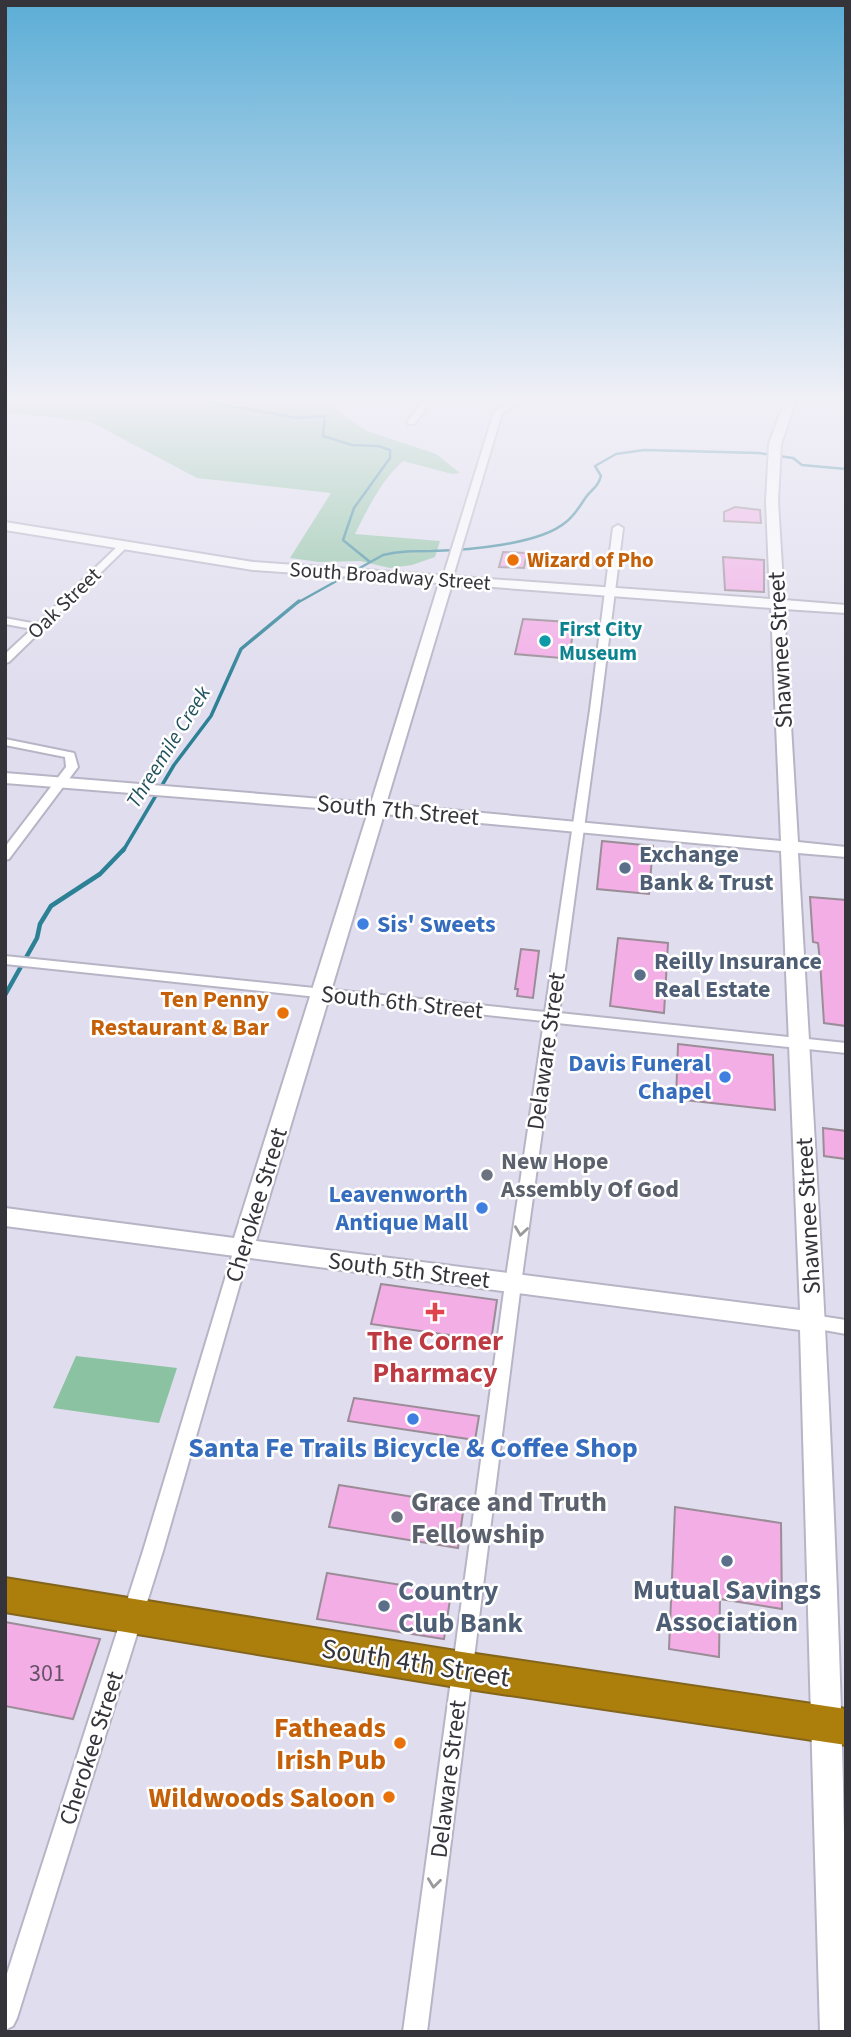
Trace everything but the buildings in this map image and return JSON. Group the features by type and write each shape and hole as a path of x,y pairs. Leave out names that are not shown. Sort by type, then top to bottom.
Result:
{"highway":[{"name":"South 4th Street","path":"5,1595 462,1670 836,1725"}],"street":[{"name":"Cherokee Street","path":"5,2018 133,1615 472,498"},
{"name":"Shawnee Street","path":"773,498 813,1322 836,1725 837,2032"},
{"name":"South Broadway Street","path":"5,526 234,564 846,609"},
{"name":"Delaware Street","path":"415,2032 513,1284 618,528"},
{"name":"Oak Street","path":"5,660 123,546"},
{"path":"5,621 39,627"},
{"path":"5,742 70,755 72,767 5,856"},
{"name":"South 7th Street","path":"5,778 377,808 790,847"},
{"path":"790,847 846,852"},
{"name":"South 6th Street","path":"5,960 846,1048"},
{"name":"South 5th Street","path":"5,1217 813,1322"},
{"path":"813,1322 846,1327"}],"green space":[{"path":"328,498 374,498 355,534 440,541 435,557 412,565 390,568 360,561 319,562 290,558"},
{"path":"76,1356 177,1368 159,1423 53,1408"}],"waterway":[{"path":"361,498 354,508 343,540 370,562"},
{"name":"Threemile Creek","path":"297,603 383,555 502,545 539,536 566,522 585,498"},
{"name":"Threemile Creek","path":"123,851 174,765 211,716 241,649 299,601"},
{"name":"Threemile Creek","path":"5,995 37,938 40,924 51,906 100,874 124,849"}],"place":[{"name":"Wizard of Pho","path":"513,560"},
{"name":"First City Museum","path":"545,641"},
{"name":"Exchange Bank & Trust","path":"625,868"},
{"name":"Sis' Sweets","path":"363,924"},
{"name":"Reilly Insurance Real Estate","path":"640,975"},
{"name":"Ten Penny Restaurant & Bar","path":"283,1013"},
{"name":"Davis Funeral Chapel","path":"725,1077"},
{"name":"New Hope Assembly Of God","path":"487,1175"},
{"name":"Leavenworth Antique Mall","path":"482,1208"},
{"name":"The Corner Pharmacy","path":"435,1312"},
{"name":"Santa Fe Trails Bicycle & Coffee Shop","path":"413,1419"},
{"name":"Grace and Truth Fellowship","path":"397,1517"},
{"name":"Mutual Savings Association","path":"727,1561"},
{"name":"Country Club Bank","path":"384,1606"},
{"name":"Fatheads Irish Pub","path":"400,1743"},
{"name":"Wildwoods Saloon","path":"389,1797"}]}
